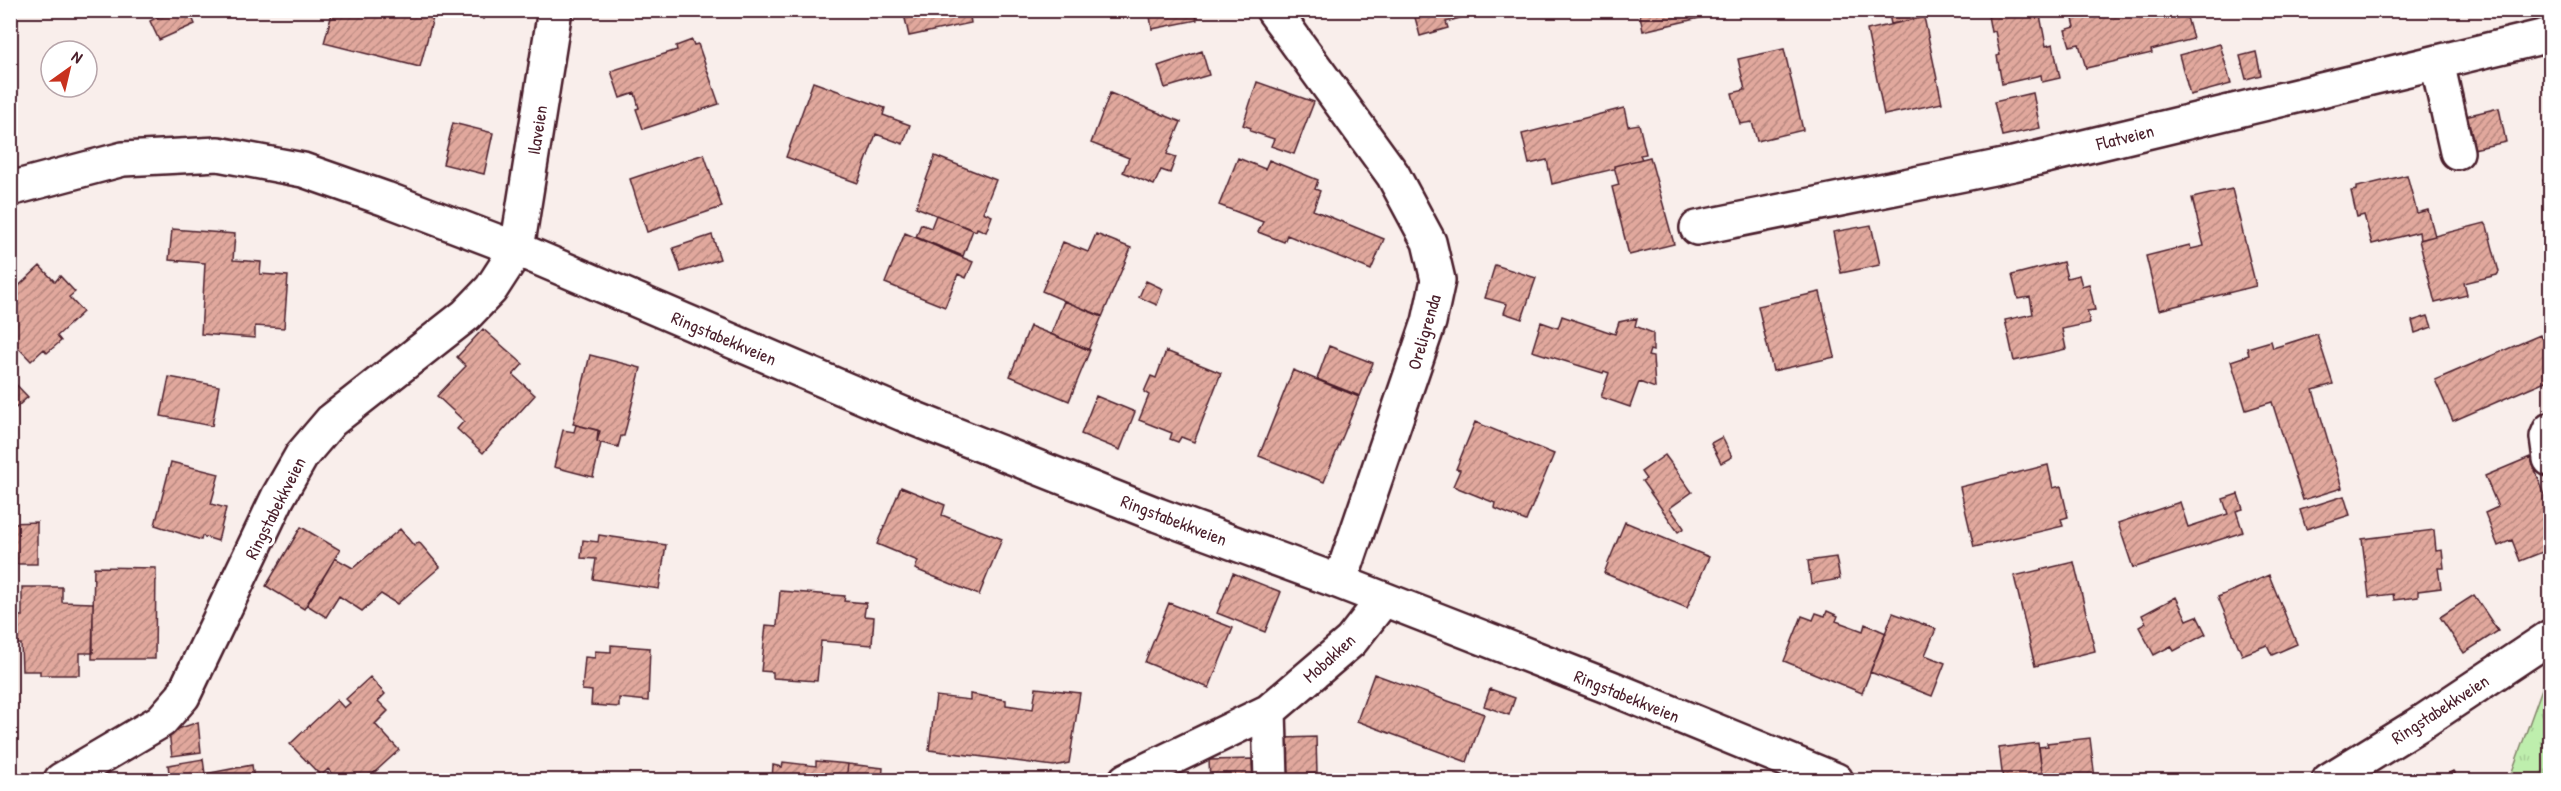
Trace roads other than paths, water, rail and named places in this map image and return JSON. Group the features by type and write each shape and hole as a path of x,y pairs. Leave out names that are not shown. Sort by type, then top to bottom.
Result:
{"street":[{"name":"Ilaveien","path":"517,249 555,10"},
{"name":"Oreligrenda","path":"1273,10 1393,175 1429,242 1438,280 1429,322 1340,582"},
{"name":"Flatveien","path":"1697,228 2013,164 2550,35"},
{"path":"2437,62 2457,152"},
{"name":"Ringstabekkveien","path":"10,189 123,159 218,154 303,170 517,249 903,414 1158,515 1340,582 1609,687 1836,780"},
{"name":"Ringstabekkveien","path":"61,780 161,721 183,696 278,497 302,455 330,421 466,315 491,290 517,249"},
{"path":"2550,430 2547,437 2550,459"},
{"name":"Mobakken","path":"1126,780 1269,711 1351,641 1383,600"},
{"name":"Ringstabekkveien","path":"2329,780 2418,725 2550,637"},
{"path":"1269,711 1271,780"}]}
